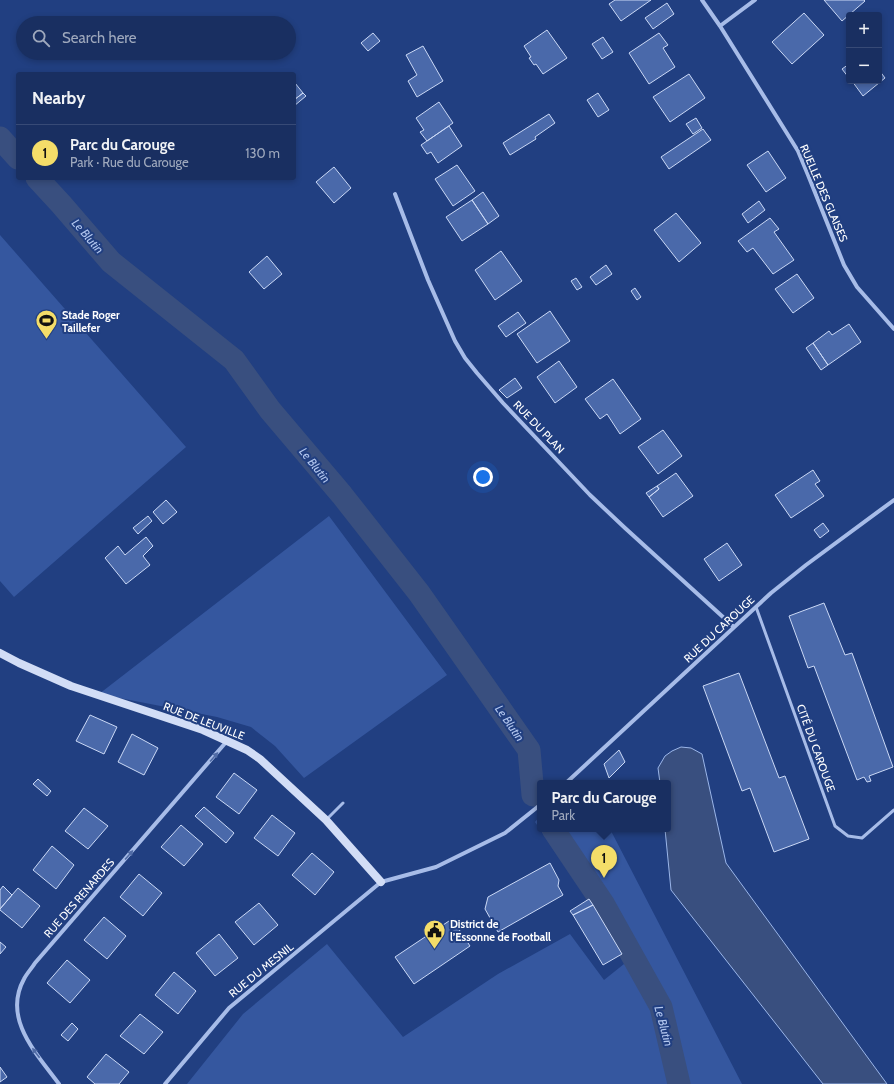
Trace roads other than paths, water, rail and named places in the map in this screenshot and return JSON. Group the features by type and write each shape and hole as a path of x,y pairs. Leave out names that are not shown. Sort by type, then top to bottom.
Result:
{"street":[{"name":"RUELLE DES GLAISES","path":"702,0 720,26 798,151 844,266 857,287 894,329"},
{"path":"720,26 755,0"},
{"name":"RUE DU PLAN","path":"396,194 428,280 452,334 465,358 477,374 590,495 734,627"},
{"name":"RUE DU CAROUGE","path":"569,780 771,593 806,565 894,500"},
{"name":"RUE DE LEUVILLE","path":"0,653 72,686 203,730 247,750 260,759 326,820 381,882"},
{"name":"RUE DES RENARDES","path":"59,1084 27,1041 18,1020 18,994 24,979 35,963 227,741"},
{"path":"381,882 436,867 505,833 537,807"},
{"name":"RUE DU MESNIL","path":"165,1084 229,1008 381,882"}],"lane":[{"name":"CITÉ DU CAROUGE","path":"756,607 835,826 848,836 862,838 894,810"},
{"path":"326,820 343,803"}],"waterway":[{"name":"Le Blutin","path":"0,138 16,156"},
{"name":"Le Blutin","path":"39,180 111,262 234,360 270,410 342,495 419,593 529,750 533,795"},
{"name":"Le Blutin","path":"555,832 604,905 661,1007 679,1084"}],"place":[{"name":"Stade Roger Taillefer","path":"47,340"},
{"name":"Parc du Carouge","path":"604,878"},
{"name":"District de l’Essonne de Football","path":"435,950"}]}
